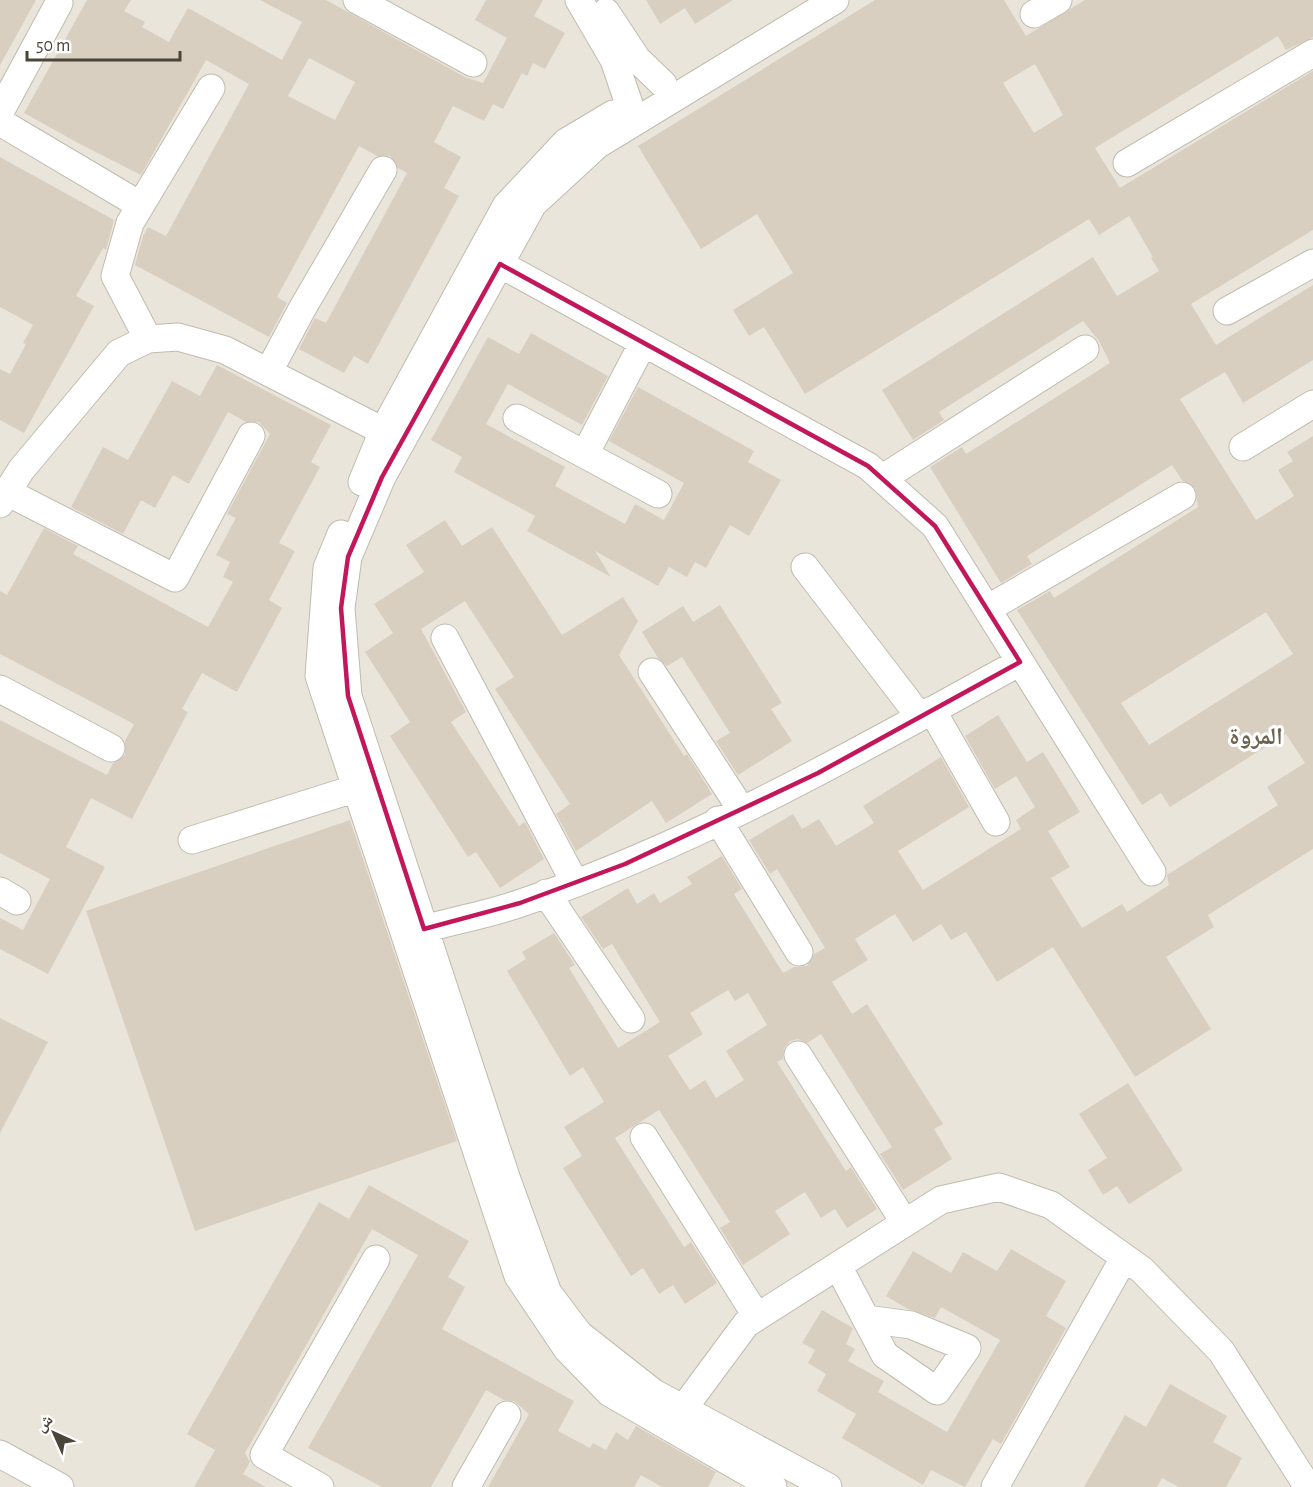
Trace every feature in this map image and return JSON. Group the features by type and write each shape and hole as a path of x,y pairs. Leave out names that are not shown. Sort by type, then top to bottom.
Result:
{"street":[{"path":"579,0 614,60 629,104"},
{"path":"598,0 637,59 663,84"},
{"path":"773,1487 610,1393 567,1349 518,1276 319,676 327,568 383,431 506,206 566,142 801,0"},
{"path":"828,1487 654,1393 579,1334 548,1293 506,1177 348,696 340,608 348,557 382,477 533,204 597,145 835,0"},
{"path":"1034,14 1058,0"},
{"path":"365,2 472,63"},
{"path":"0,112 59,3"},
{"path":"1127,163 1313,53"},
{"path":"148,339 115,276 130,223 211,88"},
{"path":"0,122 140,205"},
{"path":"269,371 382,170"},
{"path":"1227,311 1313,263"},
{"path":"500,264 868,466 935,526 1152,872"},
{"path":"251,436 175,578 4,498 21,470 118,353 148,339 178,337 225,350 383,431"},
{"path":"585,454 644,343"},
{"path":"883,478 1085,350"},
{"path":"1243,447 1313,404"},
{"path":"517,418 658,494"},
{"path":"987,609 1182,496"},
{"path":"805,567 926,714 996,822"},
{"path":"445,638 575,883"},
{"path":"424,929 546,894 625,864 818,773 1020,662"},
{"path":"651,672 729,815 799,952"},
{"path":"0,689 111,748"},
{"path":"192,840 357,788"},
{"path":"546,894 631,1020"},
{"path":"798,1054 905,1223"},
{"path":"644,1137 758,1317"},
{"path":"683,1409 746,1324 941,1200 999,1187 1051,1205 1142,1270 1221,1351 1308,1487"},
{"path":"995,1487 1125,1258"},
{"path":"320,1487 264,1455 376,1259"},
{"path":"838,1266 866,1319"},
{"path":"466,1487 507,1415"},
{"path":"0,1454 60,1487"}],"highlighted area":[{"path":"500,264 868,466 935,526 1020,662 818,773 625,864 520,903 424,929 348,696 341,608 348,557 382,477"}],"shaded area":[{"path":"0,0 1313,0 1313,1487 0,1487"}],"building":[{"path":"0,0 36,0 0,65"},
{"path":"87,0 131,0 124,11 145,22 142,27 169,42 188,8 282,60 302,22 260,0 326,0 465,77 483,83 507,38 475,20 486,0 543,0 534,16 565,33 545,69 533,63 527,76 522,73 503,109 493,104 484,121 453,106 434,142 461,157 444,188 459,196 368,364 354,356 344,373 299,349 315,318 326,323 407,173 398,168 390,156 377,156 359,146 277,297 287,303 269,337 135,265 143,236 148,227 166,236 249,84 206,60 141,175 24,113","holes":["309,58 355,82 335,120 288,96"]},
{"path":"646,0 733,0 695,24 685,8 660,24"},
{"path":"875,0 1004,0 1026,36 1085,0 1313,0 1313,37 1286,50 1278,36 1095,148 1120,188 1313,71 1313,230 1191,304 1216,345 1313,285 1313,360 1243,403 1225,372 1180,399 1256,520 1294,496 1278,470 1293,461 1287,452 1313,436 1313,849 1208,915 1214,927 1166,957 1211,1029 1135,1077 1053,947 997,982 966,932 951,940 941,924 913,942 895,914 855,939 868,960 832,982 852,1014 867,1004 943,1124 934,1129 952,1159 903,1190 880,1154 892,1147 821,1034 807,1043 798,1039 790,1041 784,1048 783,1059 777,1062 846,1171 851,1167 877,1209 847,1228 835,1209 821,1218 805,1192 775,1211 790,1234 743,1265 720,1228 730,1222 659,1110 615,1138 684,1247 691,1242 717,1283 685,1304 673,1285 659,1294 643,1268 631,1276 563,1168 582,1156 564,1127 604,1102 583,1067 570,1076 507,971 526,959 522,952 554,933 575,965 569,968 618,1048 660,1022 612,944 603,949 581,917 628,888 637,904 654,893 660,903 692,884 687,877 722,856 742,889 734,894 783,973 794,967 807,966 814,954 825,948 777,869 770,874 749,840 793,814 802,829 819,819 836,846 874,823 863,806 941,757 969,807 898,851 923,890 1021,829 1016,820 1035,807 1016,776 995,789 965,736 998,715 1027,762 1043,752 1080,812 1048,831 1070,867 1051,878 1082,928 1122,904 1127,912 1169,885 1167,875 1278,805 1267,787 1305,763 1286,734 1170,807 1161,793 1142,805 1017,610 1050,591 1054,598 1198,507 1195,488 1182,480 1172,465 1027,556 1032,564 1001,583 930,467 962,447 966,454 1110,363 1099,341 1083,321 939,412 944,420 913,440 882,390 1093,257 1117,296 1159,271 1129,216 1099,235 1089,219 805,394 764,327 749,336 733,310 793,273 757,214 701,249 638,146","holes":["1035,64 1063,115 1034,133 1003,83","1266,612 1293,654 1149,745 1121,703","728,990 735,1001 748,993 767,1025 726,1051 744,1080 716,1098 705,1080 690,1090 668,1056 703,1034 690,1013"]},
{"path":"0,157 114,220 106,250 103,248 76,296 94,306 24,433 0,420 0,369 10,374 33,325 0,307"},
{"path":"531,333 608,376 582,425 508,384 486,424 565,467 555,486 625,524 635,504 664,520 684,483 609,441 638,387 754,451 748,462 781,480 749,536 730,525 706,568 695,562 687,577 669,567 658,586 595,551 611,577 527,531 535,516 454,472 462,457 431,440 488,337 519,354"},
{"path":"217,365 331,425 311,462 320,467 279,543 295,551 269,600 282,608 237,692 202,673 182,709 188,712 132,819 91,798 66,847 105,867 48,974 0,949 0,918 23,930 50,879 0,853 0,720 107,775 113,763 125,755 125,741 134,724 0,654 0,591 7,595 44,528 78,546 73,554 208,627 233,582 223,577 230,562 216,555 236,518 227,514 270,434 259,422 246,422 228,412 189,484 173,475 155,508 141,500 123,534 71,507 103,447 128,460 172,381 200,396"},
{"path":"445,520 462,546 492,527 562,635 623,597 638,621 619,655 684,756 687,754 712,794 666,823 652,801 576,851 556,814 570,804 495,689 514,677 465,601 421,629 466,712 451,722 519,826 525,822 544,859 500,888 476,852 468,857 390,736 410,722 365,652 393,633 374,604 424,572 406,545"},
{"path":"720,605 782,703 771,709 792,741 738,775 716,741 730,733 682,657 667,666 658,658 642,632 683,606 693,622"},
{"path":"350,820 457,1141 195,1231 86,911"},
{"path":"0,1018 48,1042 0,1133"},
{"path":"1128,1083 1183,1170 1129,1204 1117,1186 1103,1195 1088,1170 1107,1158 1079,1114"},
{"path":"369,1185 469,1241 448,1277 465,1287 442,1329 574,1401 558,1431 590,1448 593,1443 606,1450 616,1432 628,1440 636,1426 716,1472 708,1487 662,1487 641,1475 634,1487 488,1487 529,1414 514,1401 504,1400 486,1390 431,1487 382,1487 308,1448 418,1255 372,1229 245,1453 250,1462 243,1474 266,1487 194,1487 215,1450 187,1434 319,1202 349,1219"},
{"path":"1011,1249 1066,1281 1046,1316 1066,1328 1001,1444 993,1439 965,1487 931,1470 923,1485 842,1438 856,1414 817,1391 826,1374 808,1363 815,1350 802,1343 822,1310 853,1328 846,1344 855,1349 848,1361 884,1381 878,1392 947,1432 1000,1340 941,1307 935,1318 908,1309 886,1296 913,1251 951,1273 963,1252 997,1271"},
{"path":"1170,1384 1227,1416 1213,1442 1242,1458 1226,1487 1179,1487 1162,1478 1157,1487 1084,1487 1125,1415 1146,1427"}],"district":[{"name":"المروة","path":"1256,737"}]}
